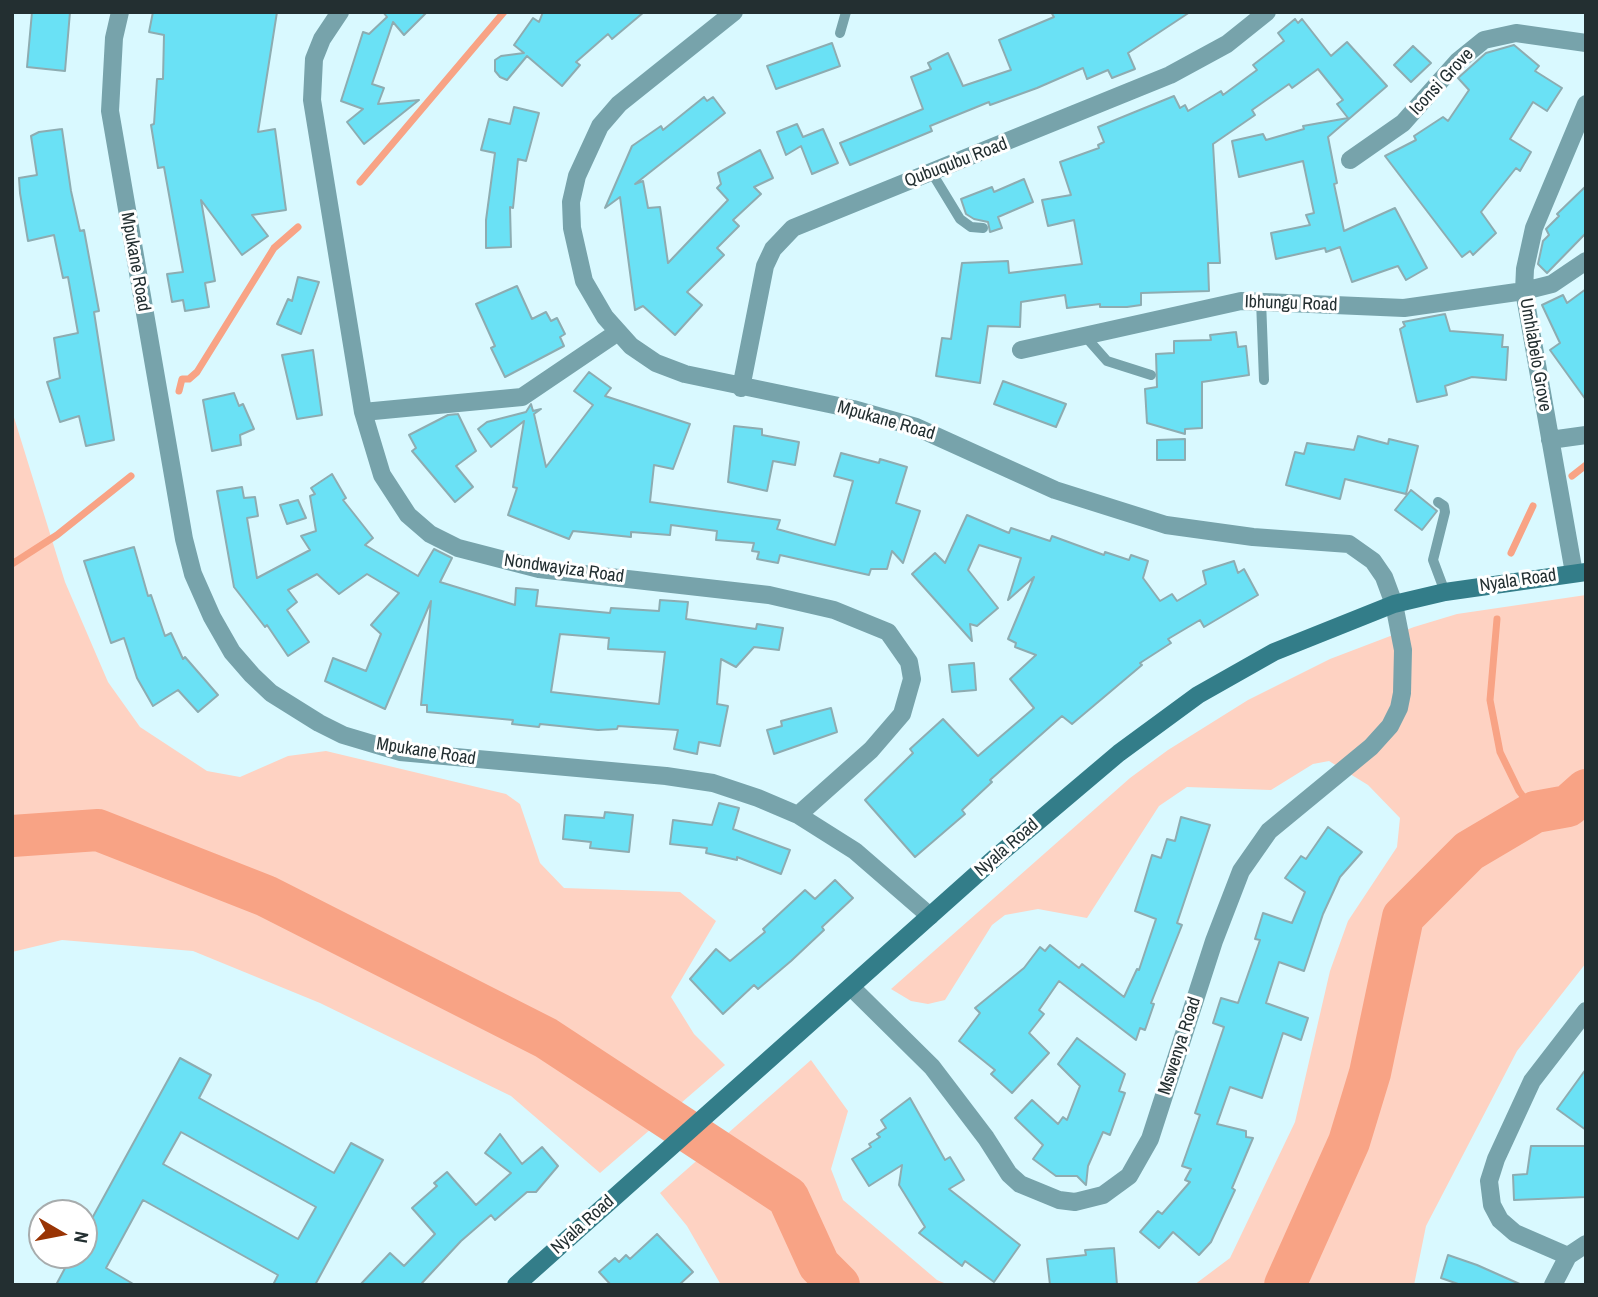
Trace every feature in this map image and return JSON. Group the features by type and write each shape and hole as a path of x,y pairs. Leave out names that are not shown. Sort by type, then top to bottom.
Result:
{"street":[{"name":"Mpukane Road","path":"120,12 110,74 110,111 184,539 193,573 212,617 232,652 251,675 294,709 343,735 400,752 713,783 798,815 855,851 930,916"},
{"name":"Nondwayiza Road","path":"340,12 321,39 314,59 312,100 363,412 382,475 408,515 430,534 457,548 539,569 769,595 834,610 888,632 903,653 910,671 909,699 902,714 871,750 798,815"},
{"name":"Mpukane Road","path":"734,12 619,104 600,126 577,176 571,202 575,252 589,292 631,346 656,363 741,388 853,409 916,427 1055,489 1166,525 1253,537 1349,544 1373,561 1394,604"},
{"name":"Qubuqubu Road","path":"741,388 765,266 784,236 807,221 932,173 1170,75 1227,44 1267,12"},
{"name":"Iconsi Grove","path":"1350,160 1403,123 1458,61 1483,40 1516,33 1586,43"},
{"name":"Umhlabelo Grove","path":"1580,573 1550,440 1524,291 1525,269 1534,228 1586,103"},
{"name":"Ibhungu Road","path":"1021,350 1218,305 1261,300 1404,308 1524,291 1552,284 1586,261"},
{"path":"363,412 522,397 618,332"},
{"path":"1550,440 1586,435"},
{"name":"Nyala Road","path":"516,1285 930,916 1119,753 1198,695 1274,652 1394,604 1445,592 1580,573"},
{"name":"Mswenya Road","path":"851,987 932,1067 986,1138 1009,1174 1020,1184 1059,1200 1075,1202 1091,1200 1117,1186 1129,1176 1150,1139 1213,941 1241,871 1269,831 1371,747 1390,726 1399,708 1405,675 1394,604"},
{"path":"1569,1256 1515,1233 1500,1220 1492,1205 1489,1181 1496,1159 1532,1082 1586,1011"},
{"path":"1553,1285 1569,1256 1586,1244"}],"lane":[{"path":"840,33 846,12"},
{"path":"932,173 960,219 971,227 983,228"},
{"path":"1261,300 1264,380"},
{"path":"1084,335 1107,361 1151,375"},
{"path":"1437,502 1444,506 1445,512 1433,560 1445,592"}],"shaded area":[{"path":"12,411 65,582 108,682 140,727 207,771 240,777 288,756 326,751 506,794 520,804 540,863 564,888 680,892 716,921 671,997 694,1034 725,1065 600,1173 511,1096 320,1003 193,951 62,940 12,952"},
{"path":"1586,595 1586,963 1517,1051 1426,1226 1414,1285 1194,1285 1230,1258 1295,1122 1330,971 1348,921 1397,847 1400,818 1368,785 1329,761 1313,764 1271,790 1187,787 1159,806 1087,918 1038,909 1005,915 992,925 945,1000 928,1004 911,1001 891,989 1130,778 1168,750 1248,700 1330,659 1414,627 1457,614"},
{"path":"811,1060 848,1111 831,1169 843,1200 937,1280 949,1285 721,1285 687,1226 660,1193"}],"building":[{"path":"32,12 70,12 65,71 27,67"},
{"path":"153,12 277,12 258,132 275,129 286,210 252,215 268,236 242,255 201,200 215,281 205,283 209,307 185,311 183,300 172,302 167,274 183,272 164,167 158,168 151,125 154,124 157,79 163,79 164,35 149,32"},
{"path":"383,12 427,12 404,35 393,22 372,84 384,88 378,104 419,100 364,144 347,122 363,109 341,101 363,32 369,34 387,17"},
{"path":"543,12 644,12 612,39 608,34 576,62 580,65 562,86 527,56 507,80 500,77 495,71 495,60 501,56 524,53 514,45 533,18 539,22"},
{"path":"1051,12 1190,12 1128,53 1135,69 1112,78 1108,70 1087,79 1083,68 1037,88 990,105 989,102 930,126 932,131 850,165 840,143 923,109 911,77 931,69 928,63 948,53 963,86 1011,70 999,40 1054,17"},
{"path":"1295,19 1298,23 1302,19 1331,56 1347,42 1387,86 1328,137 1344,231 1395,208 1427,268 1406,280 1398,266 1352,282 1340,247 1326,252 1325,248 1276,259 1271,233 1310,225 1306,215 1314,213 1303,161 1239,177 1232,141 1263,134 1266,140 1304,129 1303,126 1348,118 1337,104 1343,100 1318,69 1292,88 1289,84 1252,110 1255,115 1213,144 1220,263 1208,263 1209,291 1141,293 1141,305 1127,307 1100,307 1100,304 1067,308 1065,295 1021,302 1020,327 988,326 980,383 936,376 942,338 951,339 962,263 1008,261 1009,273 1082,264 1074,220 1048,226 1042,200 1071,195 1060,162 1099,148 1098,145 1104,142 1098,127 1174,96 1180,108 1185,105 1188,111 1221,91 1223,95 1257,70 1253,65 1284,41 1278,33"},
{"path":"832,43 840,66 776,89 767,66"},
{"path":"1514,45 1539,66 1535,71 1562,88 1547,111 1533,102 1510,139 1531,152 1520,171 1516,168 1481,212 1496,233 1473,255 1470,251 1462,257 1385,156 1416,140 1414,136 1443,117 1448,121 1469,90 1458,78 1486,53"},
{"path":"1413,46 1431,63 1411,82 1394,65"},
{"path":"704,97 707,101 713,97 725,113 635,184 643,181 648,208 660,207 668,263 728,200 717,188 721,184 718,173 760,150 773,178 754,187 761,194 733,220 739,226 717,248 724,255 687,292 702,305 675,335 643,306 635,310 620,197 605,208 632,146 661,126 663,130"},
{"path":"514,107 539,113 526,161 518,159 513,208 510,207 511,247 486,248 486,220 495,153 481,150 489,119 510,124"},
{"path":"797,124 803,137 823,129 838,163 812,174 801,146 786,155 777,132"},
{"path":"62,129 71,191 80,231 84,230 99,311 94,312 114,440 86,446 79,416 60,422 47,382 60,378 54,338 78,333 68,277 63,278 54,235 28,241 20,193 19,178 37,175 31,136 39,132"},
{"path":"1024,179 1033,202 998,217 1002,228 990,232 988,222 966,214 961,199 992,187 994,192"},
{"path":"1586,186 1586,233 1547,273 1538,264 1543,241 1549,235 1546,229 1559,216 1557,214"},
{"path":"298,277 319,282 301,334 277,324 288,299 292,301"},
{"path":"517,286 532,319 546,312 551,321 557,318 565,334 560,337 564,346 505,377 491,348 495,346 476,304"},
{"path":"1586,289 1586,400 1550,350 1560,343 1542,305 1563,295 1567,303"},
{"path":"1445,314 1450,331 1503,335 1502,347 1508,347 1506,380 1472,377 1445,386 1447,395 1417,402 1400,329 1405,326 1403,322"},
{"path":"1236,332 1238,347 1246,346 1249,375 1202,382 1202,428 1185,429 1185,434 1147,423 1145,389 1157,387 1156,354 1174,353 1174,341 1211,340 1210,335"},
{"path":"313,350 322,415 297,419 282,355"},
{"path":"589,372 611,388 605,396 690,424 673,469 654,465 650,502 780,520 777,529 835,545 853,481 834,476 841,453 879,463 880,459 907,467 896,503 920,511 903,563 892,551 887,569 871,569 869,575 780,555 778,563 757,559 759,552 752,551 754,543 716,540 717,531 671,525 670,535 631,532 631,537 573,531 569,539 508,515 517,488 513,487 524,421 491,447 478,429 487,422 526,412 531,404 533,411 541,409 534,414 546,467 593,405 574,391"},
{"path":"1003,381 1066,404 1056,427 994,404"},
{"path":"234,393 239,406 243,404 254,429 240,435 241,445 212,451 203,400"},
{"path":"458,414 476,451 456,466 473,487 455,502 412,451 416,448 409,435 448,415"},
{"path":"734,426 762,429 762,435 799,442 795,465 773,461 767,491 728,482"},
{"path":"1358,436 1388,444 1389,439 1418,446 1406,494 1345,479 1340,499 1286,485 1295,452 1304,454 1307,443 1354,450"},
{"path":"1185,439 1185,460 1157,460 1157,440"},
{"path":"332,474 346,498 343,500 373,538 365,545 418,576 434,549 452,558 440,582 515,605 516,588 538,590 536,606 610,613 611,608 659,611 660,600 688,602 686,619 756,629 757,624 783,628 779,650 754,647 736,667 721,659 717,704 728,706 720,746 699,742 697,754 674,749 678,730 618,726 617,729 598,730 540,724 539,727 512,724 513,720 427,712 427,705 421,705 431,601 385,709 325,681 333,658 366,671 381,634 371,625 399,593 367,574 339,594 317,574 288,590 297,602 287,610 309,642 288,656 267,625 265,627 234,587 217,491 242,487 244,498 255,497 258,516 247,518 257,578 310,550 301,536 316,531 310,496 315,494 311,488","holes":["560,634 609,638 608,649 665,652 659,704 551,692"]},
{"path":"1411,490 1437,511 1422,530 1395,510"},
{"path":"298,500 306,518 287,524 280,505"},
{"path":"967,515 1009,533 1011,528 1050,541 1052,536 1104,555 1105,552 1129,560 1131,555 1148,561 1143,578 1160,601 1172,594 1177,601 1206,584 1203,571 1234,561 1238,573 1244,569 1258,595 1204,627 1200,620 1168,639 1171,643 1140,663 1142,665 1072,724 1062,716 990,780 992,782 962,810 965,814 915,857 865,800 913,753 910,749 943,719 978,756 1034,708 1010,679 1036,655 1015,647 1016,643 1008,639 1034,577 1008,600 1021,558 979,545 968,570 998,608 977,626 970,624 972,641 912,574 935,553 945,563"},
{"path":"134,547 148,596 151,595 165,636 171,633 183,659 185,657 218,695 198,712 178,690 153,706 137,678 124,638 111,643 84,561"},
{"path":"974,663 976,690 952,692 949,665"},
{"path":"831,708 837,732 774,754 767,730 782,726 781,721"},
{"path":"719,803 739,808 733,829 790,850 781,874 737,857 737,860 706,853 707,848 670,844 673,820 712,825"},
{"path":"605,812 633,815 629,852 590,848 591,842 563,839 565,815 604,818"},
{"path":"1181,817 1210,825 1177,923 1182,925 1151,1003 1154,1004 1145,1030 1140,1028 1136,1040 1059,981 1039,1010 1044,1014 1029,1033 1049,1053 1012,1093 991,1074 995,1070 959,1041 980,1013 975,1008 1024,968 1040,947 1045,951 1050,945 1079,968 1082,964 1124,997 1137,969 1139,970 1156,919 1135,911 1152,855 1161,858 1167,839 1175,841"},
{"path":"1328,827 1362,852 1340,877 1323,914 1304,971 1279,962 1266,1003 1308,1018 1301,1040 1283,1033 1262,1098 1230,1087 1217,1124 1246,1131 1246,1137 1253,1138 1232,1188 1235,1190 1211,1242 1199,1255 1173,1232 1159,1248 1140,1232 1158,1211 1162,1214 1190,1182 1185,1180 1191,1169 1182,1166 1200,1115 1195,1113 1224,1027 1213,1023 1221,998 1238,1003 1260,940 1255,939 1263,913 1292,923 1305,892 1285,878 1301,856 1306,859"},
{"path":"835,880 853,898 791,961 758,989 754,985 723,1014 690,979 716,949 730,961 765,932 763,929 805,890 815,899"},
{"path":"1077,1038 1125,1074 1119,1091 1125,1093 1110,1135 1103,1132 1088,1166 1086,1185 1077,1176 1056,1176 1033,1159 1043,1145 1015,1118 1032,1100 1058,1124 1063,1117 1067,1120 1080,1086 1058,1064"},
{"path":"180,1058 211,1075 199,1098 334,1173 351,1143 383,1160 315,1285 273,1285 278,1275 143,1200 106,1268 135,1285 56,1285 65,1269 98,1269 98,1207","holes":["181,1132 316,1207 298,1239 163,1164"]},
{"path":"1586,1069 1586,1130 1557,1109"},
{"path":"910,1098 945,1160 950,1157 964,1180 949,1189 1020,1245 994,1282 965,1261 962,1266 919,1233 925,1227 899,1185 902,1165 869,1186 852,1159 871,1147 869,1144 880,1137 877,1134 886,1128 881,1120"},
{"path":"500,1134 522,1164 542,1147 558,1166 536,1192 527,1192 495,1220 491,1215 461,1241 422,1283 425,1285 360,1285 390,1253 404,1266 435,1234 412,1208 437,1186 434,1183 447,1172 476,1205 511,1173 485,1153"},
{"path":"1531,1146 1586,1146 1586,1197 1514,1200 1513,1175 1527,1174"},
{"path":"657,1234 693,1272 679,1285 611,1285 599,1272 615,1258 619,1262 626,1255 630,1259"},
{"path":"1114,1248 1117,1285 1050,1285 1047,1259 1086,1255 1085,1250"},
{"path":"1448,1255 1522,1285 1461,1285 1441,1278"}],"waterway":[{"path":"360,182 504,12"},
{"path":"179,391 182,379 189,379 197,372 274,248 298,227"},
{"path":"1572,476 1586,465"},
{"path":"12,564 57,535 131,476"},
{"path":"1511,553 1533,506"},
{"path":"1497,619 1490,700 1500,752 1519,791 1535,812"},
{"path":"1285,1285 1349,1142 1370,1073 1403,917 1469,851 1535,812 1568,806 1586,790"},
{"path":"12,836 98,830 266,896 546,1038 788,1197 819,1265 839,1285"}]}
